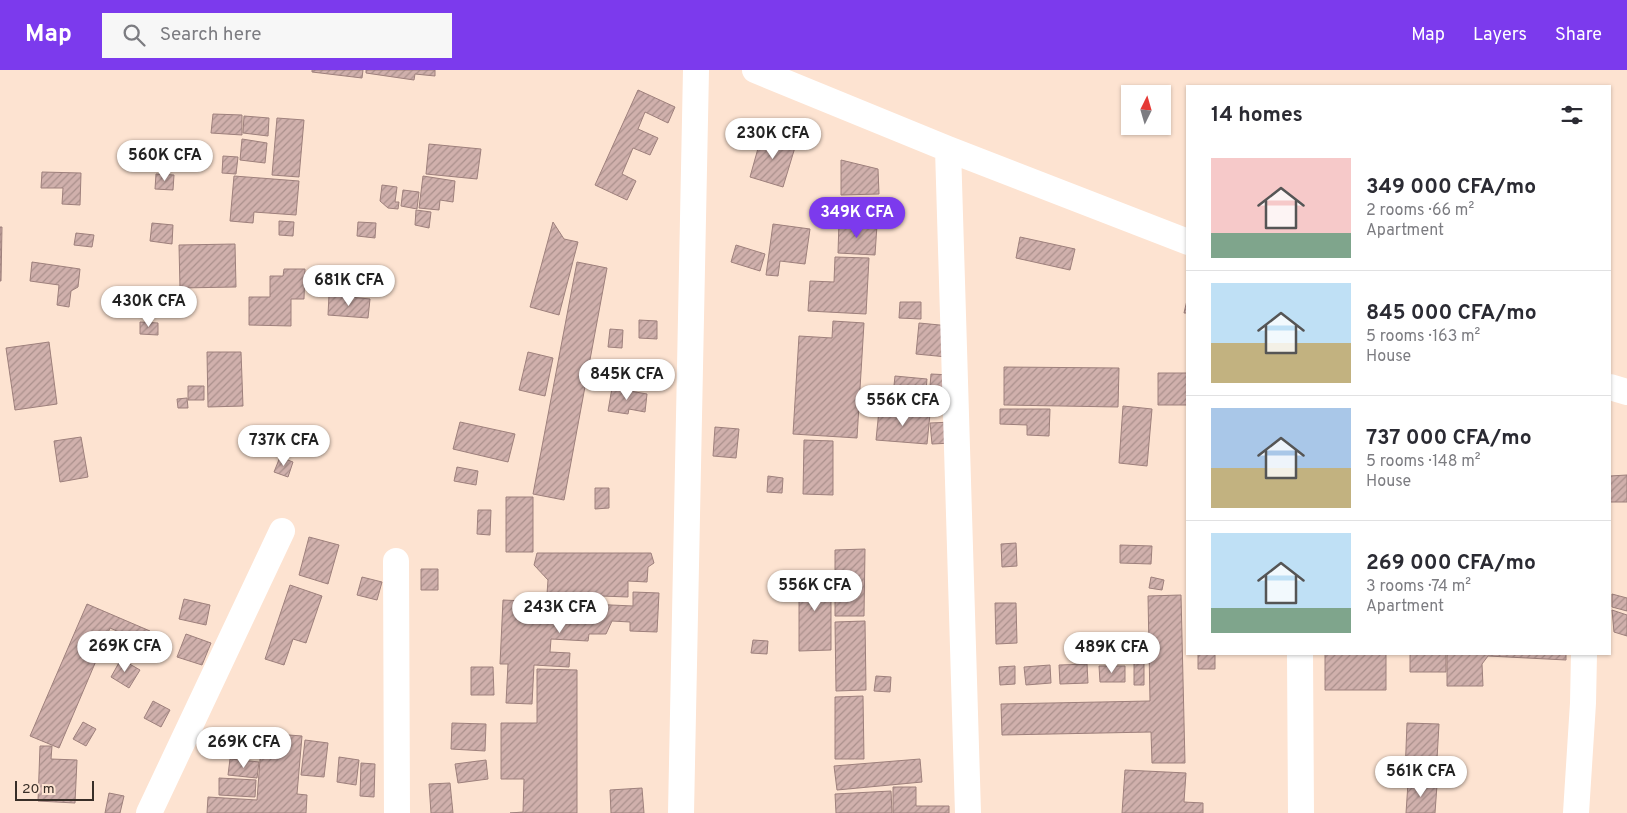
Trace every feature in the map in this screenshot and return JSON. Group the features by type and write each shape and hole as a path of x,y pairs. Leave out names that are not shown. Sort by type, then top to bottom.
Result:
{"street":[{"path":"681,813 696,70"},
{"path":"755,70 802,79 948,149 1186,241"},
{"path":"948,149 968,813"},
{"path":"149,813 282,531"},
{"path":"396,561 397,813"},
{"path":"1300,655 1301,813"},
{"path":"1576,813 1584,655"}],"building":[{"path":"312,70 363,70 362,78 312,72"},
{"path":"366,70 435,70 435,76 415,74 414,80 366,73"},
{"path":"638,90 675,107 668,123 645,112 638,129 658,138 650,155 633,148 622,174 636,181 627,200 595,185"},
{"path":"213,114 242,115 242,135 211,133"},
{"path":"244,116 269,118 268,136 243,133"},
{"path":"277,118 304,120 299,177 272,175"},
{"path":"762,134 796,144 783,187 750,177"},
{"path":"242,139 267,143 265,163 240,160"},
{"path":"429,144 481,149 477,179 426,174"},
{"path":"223,156 238,157 236,174 222,173"},
{"path":"841,160 878,169 879,194 841,195"},
{"path":"42,172 81,173 80,205 62,204 63,188 41,188"},
{"path":"156,174 174,175 173,190 155,189"},
{"path":"234,176 299,181 296,215 254,212 253,223 230,221"},
{"path":"423,176 455,181 453,202 440,200 439,210 419,208"},
{"path":"382,185 397,187 395,202 399,202 398,209 388,208 380,201"},
{"path":"403,190 419,192 417,209 401,206"},
{"path":"416,210 431,212 429,228 415,225"},
{"path":"279,221 294,222 293,236 279,235"},
{"path":"358,222 376,223 375,238 357,236"},
{"path":"553,222 564,239 578,242 559,315 530,307"},
{"path":"839,222 877,225 875,255 838,253"},
{"path":"152,223 173,225 172,244 150,241"},
{"path":"773,224 810,229 805,264 780,261 778,276 766,275"},
{"path":"0,227 2,227 1,281 0,281"},
{"path":"76,233 94,235 92,247 74,245"},
{"path":"1020,237 1075,249 1070,270 1016,258"},
{"path":"235,244 236,287 180,288 179,245"},
{"path":"736,245 765,254 760,271 731,262"},
{"path":"835,257 869,258 866,314 808,311 810,281 834,282"},
{"path":"32,262 80,269 78,287 71,291 69,307 57,305 59,285 30,281"},
{"path":"577,262 607,268 564,500 533,494"},
{"path":"284,269 305,269 304,299 291,299 291,326 249,325 249,297 270,297 270,276 283,276"},
{"path":"329,295 370,299 368,318 328,315"},
{"path":"900,302 921,302 921,319 899,318"},
{"path":"639,320 657,321 657,339 639,338"},
{"path":"833,321 864,323 857,438 793,434 799,336 832,338"},
{"path":"140,322 158,323 158,335 140,334"},
{"path":"919,323 950,326 947,357 916,354"},
{"path":"610,329 623,330 622,348 608,347"},
{"path":"49,342 57,404 15,410 6,348"},
{"path":"207,352 241,352 243,406 208,407"},
{"path":"528,352 553,358 545,396 519,390"},
{"path":"1004,367 1119,368 1118,407 1004,405"},
{"path":"601,371 614,371 614,385 601,384"},
{"path":"1158,373 1186,373 1186,405 1158,405"},
{"path":"931,374 951,375 948,412 928,411"},
{"path":"895,376 927,379 925,402 914,401 914,397 893,395"},
{"path":"188,386 204,386 204,400 188,400"},
{"path":"612,388 647,394 645,412 629,409 628,414 608,411"},
{"path":"187,398 188,408 178,408 177,399"},
{"path":"1123,406 1152,409 1147,466 1119,463"},
{"path":"1000,409 1050,409 1049,436 1027,435 1027,425 1000,424"},
{"path":"879,410 930,414 927,444 876,440"},
{"path":"460,422 515,434 508,462 453,449"},
{"path":"952,422 953,443 932,444 930,423"},
{"path":"715,427 739,429 736,458 713,456"},
{"path":"81,437 88,477 60,482 54,441"},
{"path":"804,440 833,441 833,495 803,494"},
{"path":"280,457 293,462 288,477 274,472"},
{"path":"457,467 478,471 476,485 454,481"},
{"path":"1627,475 1627,502 1611,502 1611,476"},
{"path":"768,476 783,478 782,493 767,492"},
{"path":"595,488 609,488 609,508 595,509"},
{"path":"506,497 533,497 533,552 506,552"},
{"path":"478,510 491,510 490,535 477,534"},
{"path":"309,537 339,545 328,584 299,575"},
{"path":"1016,543 1017,566 1002,567 1001,544"},
{"path":"1120,545 1152,546 1151,564 1120,563"},
{"path":"865,549 864,616 835,616 835,550"},
{"path":"537,553 651,553 654,563 648,567 647,582 628,581 628,597 547,594 548,580 534,565"},
{"path":"421,569 438,569 438,590 421,590"},
{"path":"799,573 831,573 831,650 799,651"},
{"path":"362,577 382,582 377,600 357,595"},
{"path":"1151,577 1164,580 1162,590 1149,588"},
{"path":"290,585 322,596 306,643 293,639 284,665 265,659"},
{"path":"633,592 659,593 657,632 630,631 630,622 612,621 606,634 589,634 588,641 551,639 550,652 570,653 569,667 534,665 532,704 506,703 508,664 500,664 503,600 633,606"},
{"path":"1612,594 1627,598 1627,611 1612,607"},
{"path":"1181,595 1185,763 1152,763 1151,732 1002,735 1001,704 1150,701 1148,596"},
{"path":"184,599 210,605 206,625 179,619"},
{"path":"995,603 1016,603 1017,643 996,644"},
{"path":"87,604 150,631 144,643 110,628 59,748 30,736"},
{"path":"1612,610 1627,615 1627,636 1614,632"},
{"path":"865,621 866,690 836,691 835,622"},
{"path":"186,634 211,643 202,665 177,657"},
{"path":"753,640 768,641 767,654 751,653"},
{"path":"1198,655 1215,655 1215,669 1198,669"},
{"path":"1325,655 1386,655 1386,690 1325,690"},
{"path":"1410,655 1446,655 1446,672 1410,672"},
{"path":"1447,655 1566,655 1566,660 1488,656 1482,664 1483,686 1447,686"},
{"path":"121,659 140,670 129,688 111,677"},
{"path":"1134,663 1144,663 1144,685 1134,685"},
{"path":"1087,664 1088,683 1060,684 1059,665"},
{"path":"1050,665 1051,683 1026,685 1024,667"},
{"path":"1015,666 1015,684 1000,685 999,667"},
{"path":"1099,666 1125,666 1125,682 1100,682"},
{"path":"471,667 493,667 494,695 471,695"},
{"path":"537,669 577,670 577,813 510,813 523,812 524,779 501,779 501,723 537,723"},
{"path":"876,676 891,677 890,692 874,691"},
{"path":"863,696 864,759 835,759 835,697"},
{"path":"153,701 170,710 161,727 144,718"},
{"path":"83,722 96,729 86,746 73,739"},
{"path":"452,723 486,724 485,751 451,749"},
{"path":"1407,723 1439,724 1436,777 1405,775"},
{"path":"262,733 302,736 297,794 307,795 306,813 207,813 208,797 257,800"},
{"path":"305,740 328,743 324,777 301,775"},
{"path":"40,746 52,746 51,759 77,760 75,803 38,801"},
{"path":"339,757 359,760 356,785 337,782"},
{"path":"230,759 259,762 257,778 228,775"},
{"path":"920,759 922,782 837,790 834,766"},
{"path":"486,760 488,779 458,783 455,764"},
{"path":"361,763 375,764 374,797 360,796"},
{"path":"1125,770 1186,773 1184,802 1203,803 1203,813 1122,813"},
{"path":"219,778 256,780 255,797 219,795"},
{"path":"450,783 453,813 431,813 429,784"},
{"path":"1408,783 1437,785 1435,813 1406,813"},
{"path":"893,787 916,787 916,806 949,806 949,813 893,813"},
{"path":"642,788 644,813 611,813 610,790"},
{"path":"891,791 892,813 836,813 835,794"},
{"path":"109,793 124,796 120,813 105,813"}]}
